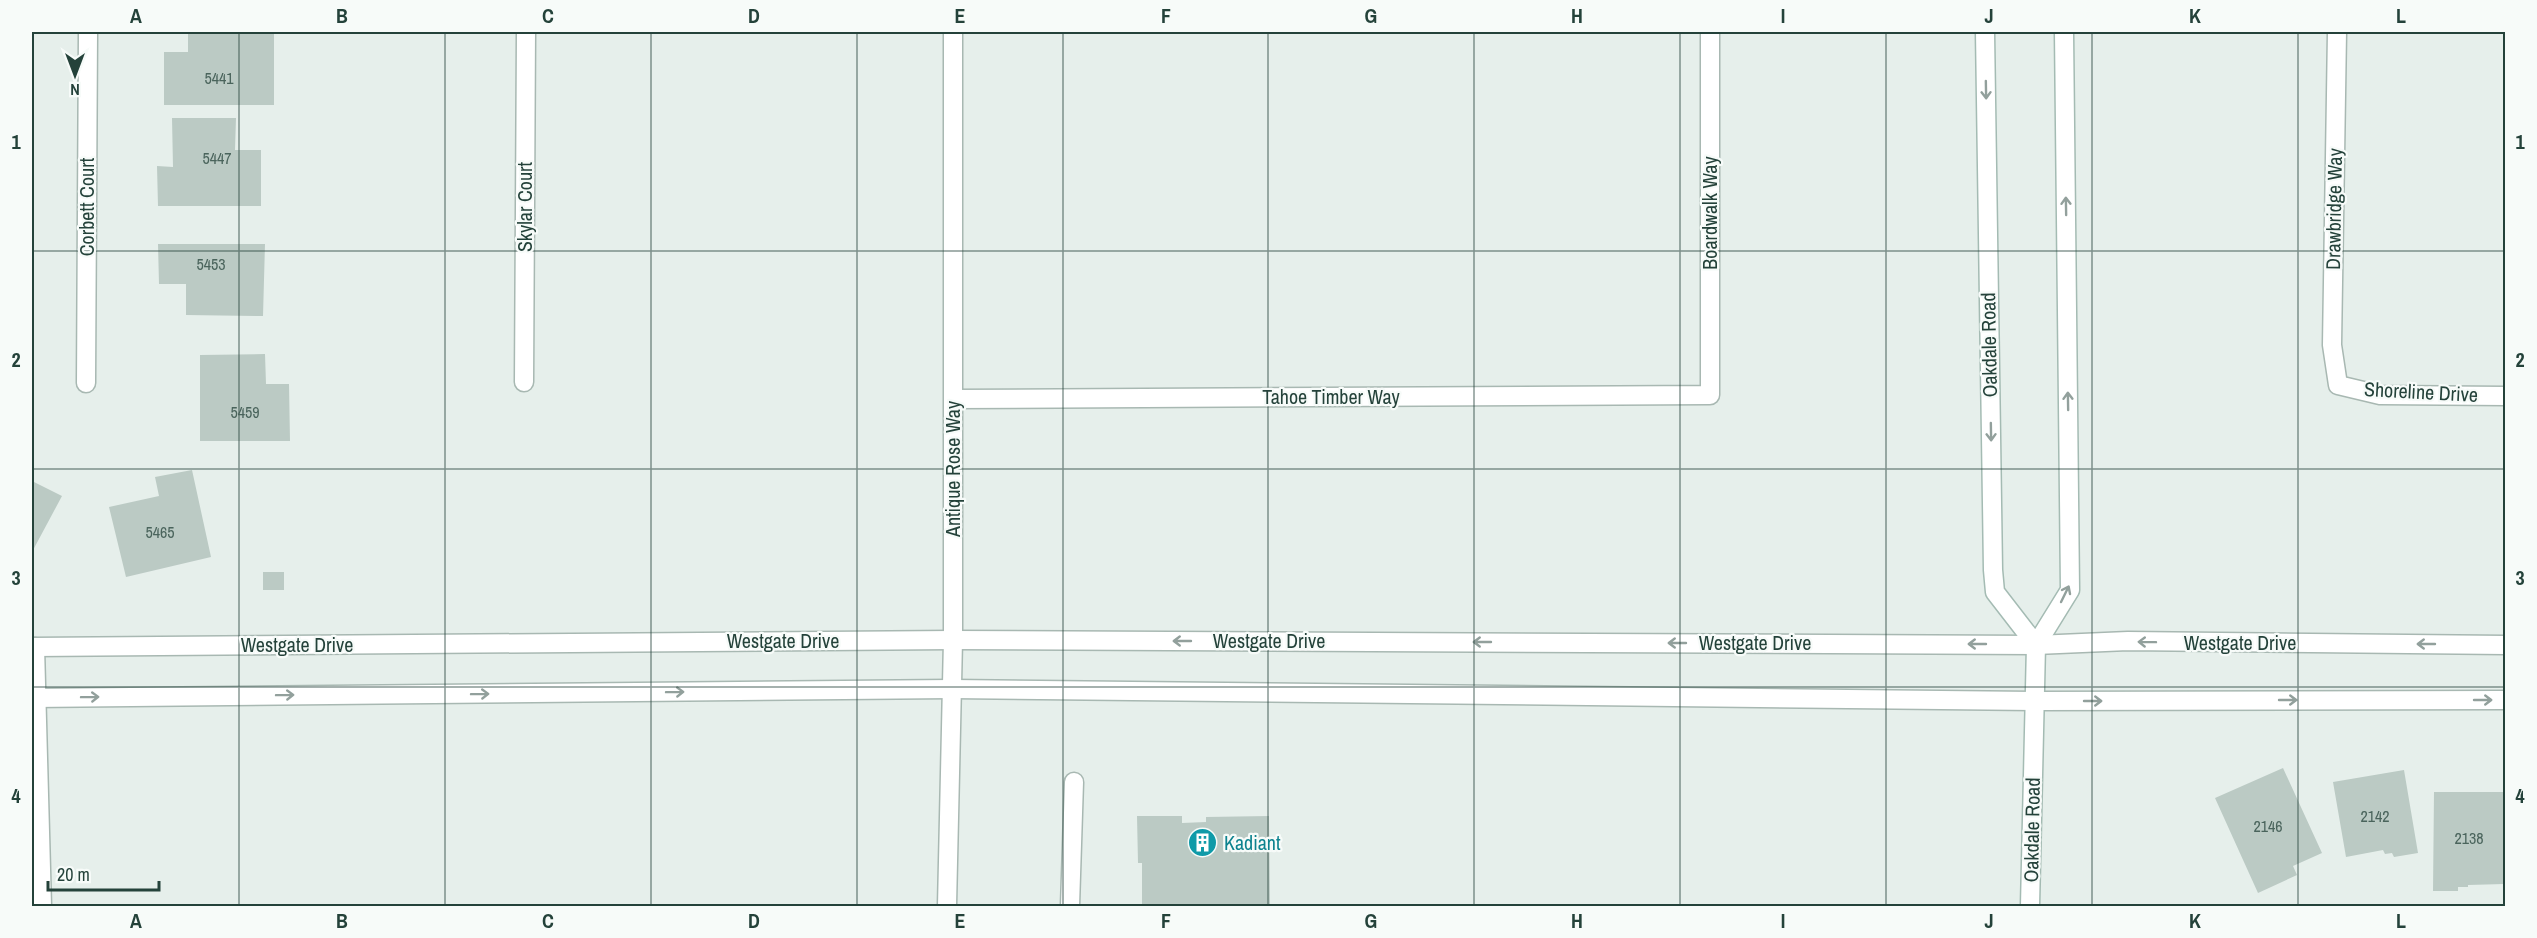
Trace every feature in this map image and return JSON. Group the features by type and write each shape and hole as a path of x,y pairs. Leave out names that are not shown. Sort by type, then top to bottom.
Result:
{"street":[{"name":"Corbett Court","path":"86,383 88,32"},
{"name":"Skylar Court","path":"524,382 525,32"},
{"name":"Antique Rose Way","path":"948,906 953,640 953,32"},
{"name":"Boardwalk Way","path":"1710,32 1710,395"},
{"name":"Oakdale Road","path":"1985,32 1993,570 1995,592 2036,645 2030,906"},
{"path":"2036,645 2070,590 2064,32"},
{"name":"Drawbridge Way","path":"2337,32 2331,345 2338,385"},
{"name":"Shoreline Drive","path":"2338,385 2380,395 2505,396"},
{"name":"Tahoe Timber Way","path":"953,399 1710,395"},
{"name":"Westgate Drive","path":"33,647 953,640 2505,645"},
{"path":"33,647 42,906"},
{"path":"34,698 952,689 2035,701 2505,700"},
{"path":"1070,906 1074,782"}],"building":[{"path":"188,32 274,32 274,105 164,105 164,52 188,52"},
{"path":"172,118 236,118 235,150 261,150 261,206 158,206 157,166 173,167"},
{"path":"158,244 265,244 263,316 186,315 186,284 159,284"},
{"path":"265,354 266,384 289,384 290,441 200,441 200,355"},
{"path":"192,470 211,557 126,577 109,507 159,496 155,477"},
{"path":"32,481 62,496 32,552"},
{"path":"263,572 284,572 284,590 263,590"},
{"path":"2283,768 2322,853 2293,866 2297,875 2258,893 2215,798"},
{"path":"2404,770 2418,853 2394,857 2392,853 2385,854 2383,850 2346,857 2333,782"},
{"path":"2434,792 2505,792 2504,884 2468,885 2468,887 2458,887 2458,891 2433,891"},
{"name":"Kadiant","path":"1137,816 1182,816 1182,823 1206,822 1206,817 1269,816 1270,906 1142,906 1142,863 1138,863"},
{"path":"2169,904 2252,904 2252,906 2169,906"}],"place":[{"name":"Kadiant","path":"1203,843"}]}
